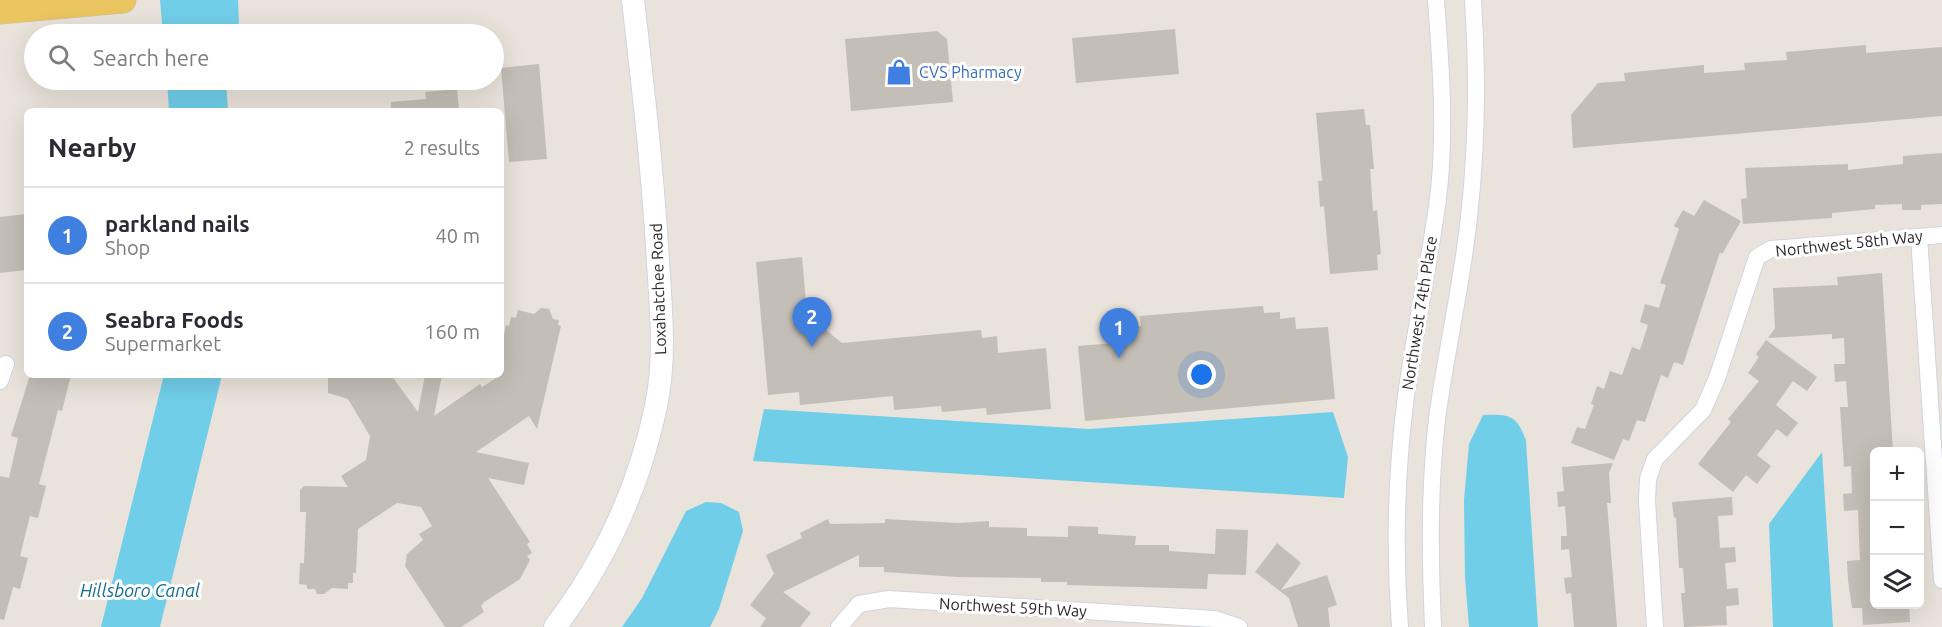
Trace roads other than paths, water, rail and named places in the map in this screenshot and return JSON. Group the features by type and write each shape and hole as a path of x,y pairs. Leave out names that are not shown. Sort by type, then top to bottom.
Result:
{"main road":[{"path":"0,11 123,0"},
{"name":"Loxahatchee Road","path":"555,627 585,588 613,536 640,467 656,405 663,335 655,209 633,0"}],"street":[{"name":"Northwest 74th Place","path":"1400,627 1396,541 1398,484 1406,396 1438,186 1441,82 1436,0"},
{"name":"Northwest 74th Place","path":"1433,627 1430,562 1432,476 1439,406 1469,220 1474,164 1477,60 1473,0"},
{"name":"Northwest 58th Way","path":"1655,627 1647,501 1648,479 1655,459 1703,410 1717,378 1758,257 1771,249 1942,235"},
{"path":"1919,237 1942,580"},
{"path":"0,381 6,364"},
{"name":"Northwest 59th Way","path":"839,627 859,604 889,599 1215,619 1239,627"}],"water":[{"path":"160,0 238,0 238,24 162,24"},
{"path":"168,90 227,90 228,108 169,108"},
{"name":"Hillsboro Canal","path":"163,378 221,378 160,627 101,627"},
{"path":"764,409 1089,429 1333,412 1348,457 1344,498 753,461"},
{"path":"1483,415 1506,416 1516,421 1526,441 1538,627 1469,627 1465,577 1464,500 1469,444"},
{"path":"1822,452 1833,627 1773,627 1769,524"},
{"path":"706,502 721,503 739,512 743,531 719,609 710,627 622,627 642,598 686,511"}],"place":[{"name":"CVS Pharmacy","path":"899,72"},
{"name":"Seabra Foods","path":"812,347"},
{"name":"parkland nails","path":"1119,358"}]}
